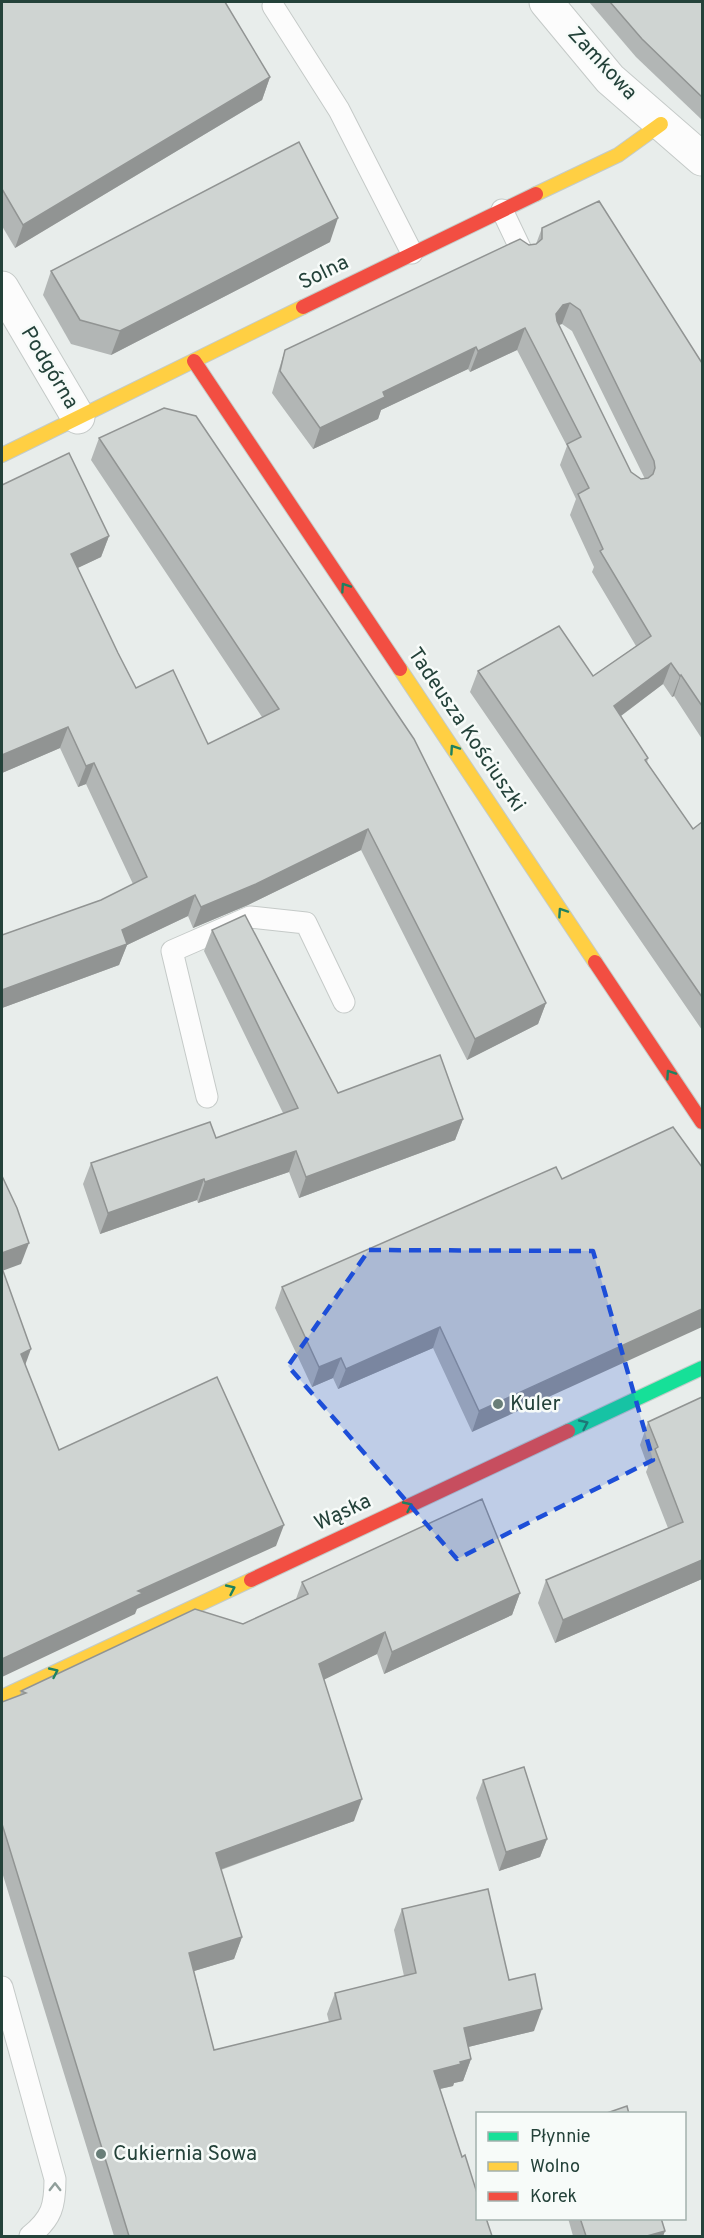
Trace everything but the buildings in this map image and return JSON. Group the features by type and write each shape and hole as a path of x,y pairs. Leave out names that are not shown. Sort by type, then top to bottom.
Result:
{"street":[{"name":"Zamkowa","path":"546,2 610,79 702,159"},
{"name":"Solna","path":"2,455 412,253 618,155 661,124"},
{"name":"Podgórna","path":"2,288 78,417"},
{"name":"Tadeusza Kościuszki","path":"194,361 702,1122"},
{"name":"Wąska","path":"2,1697 702,1368"}],"lane":[{"path":"273,6 339,110 412,253"},
{"path":"502,210 523,254"},
{"path":"207,1097 172,951 250,917 306,922 344,1002"},
{"path":"2,1987 56,2179 55,2203 44,2224 30,2236"}],"highlighted area":[{"path":"369,1250 593,1251 653,1460 457,1559 288,1366"}],"traffic: fast":[{"path":"568,1431 702,1368"}],"traffic: slow":[{"path":"536,194 618,155 661,124"},
{"path":"2,455 303,307"},
{"path":"400,669 595,962"},
{"path":"2,1697 251,1580"}],"traffic: jam":[{"path":"303,307 536,194"},
{"path":"194,361 400,669"},
{"path":"595,962 702,1122"},
{"path":"251,1580 568,1431"}],"place":[{"name":"Kuler","path":"498,1404"},
{"name":"Cukiernia Sowa","path":"101,2154"}]}
